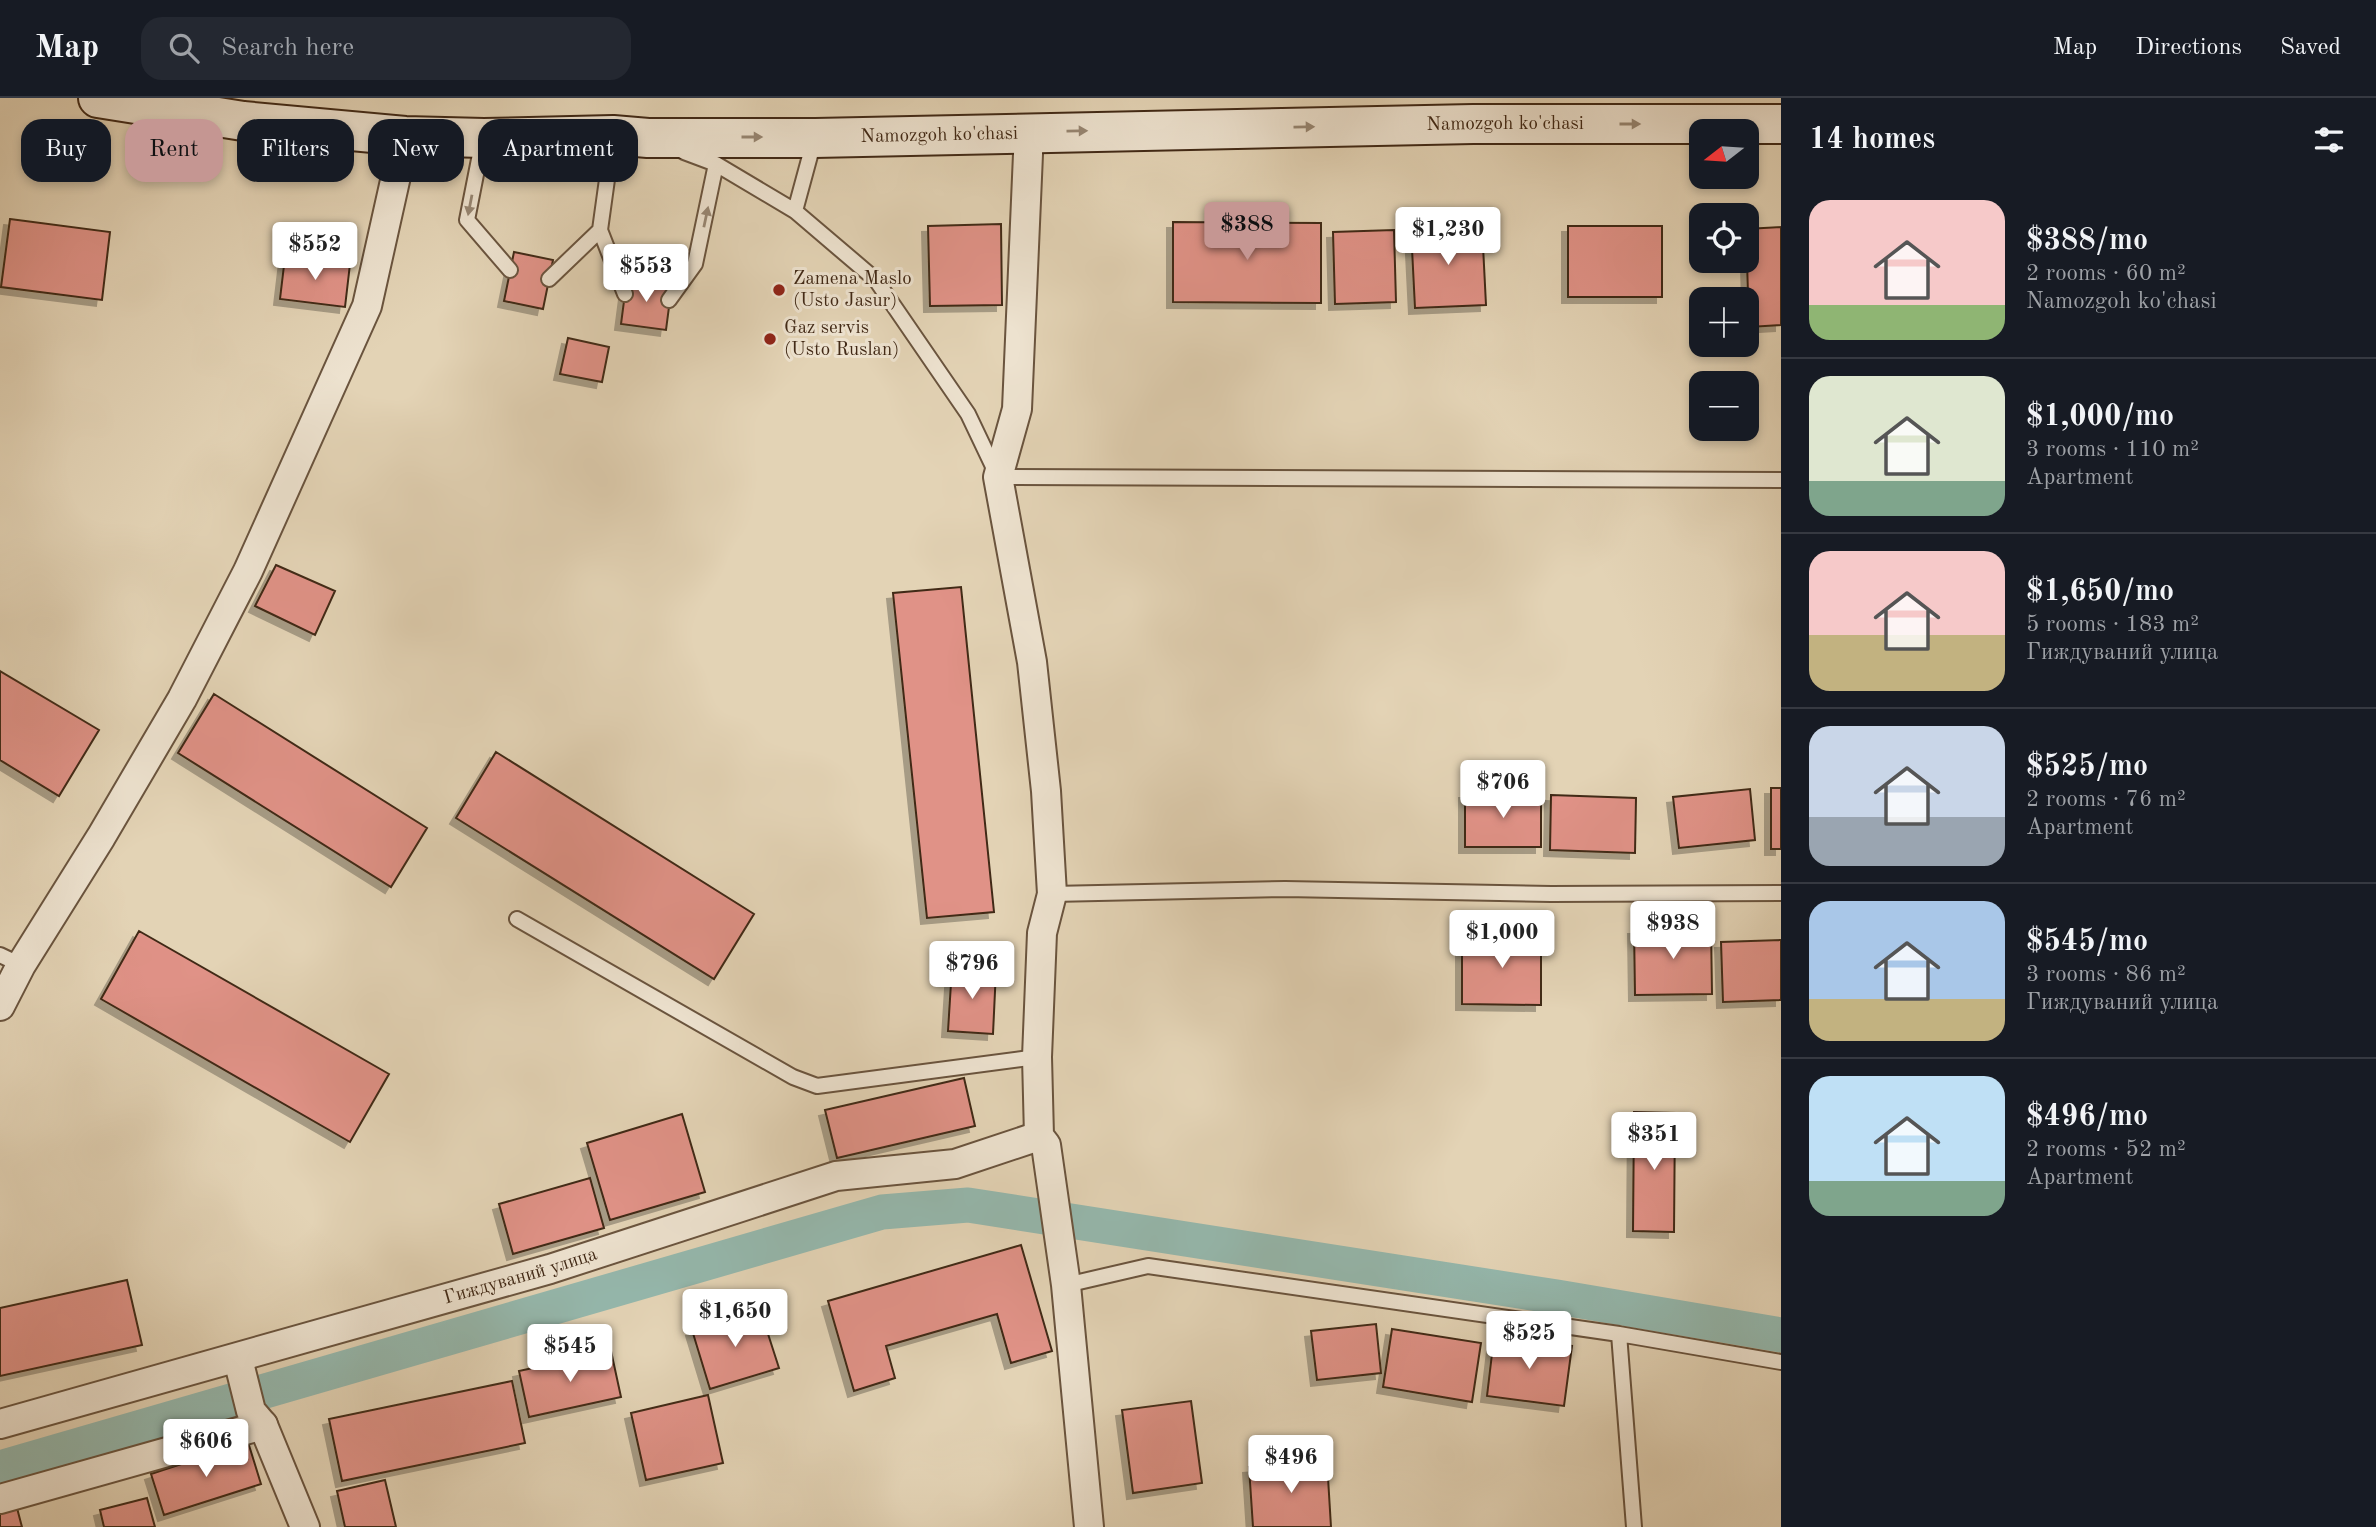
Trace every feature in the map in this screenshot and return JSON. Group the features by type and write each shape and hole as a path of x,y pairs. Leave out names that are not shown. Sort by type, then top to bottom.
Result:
{"main road":[{"name":"Namozgoh ko'chasi","path":"98,98 243,121 368,133"},
{"name":"Namozgoh ko'chasi","path":"638,136 815,138 1028,131 1473,124 1781,124"}],"street":[{"path":"1028,131 1017,409 999,477 1031,662 1046,791 1052,894 1042,933 1037,1057 1042,1141 1066,1284 1089,1527"},
{"path":"0,1006 10,960 155,745 248,571 367,306 395,182"},
{"name":"Гиждуваний улица","path":"0,1424 23,1415 239,1363 263,1348 550,1269 836,1176 955,1164 1042,1141"},
{"path":"239,1363 257,1418 305,1527"},
{"path":"0,1499 257,1418"}],"lane":[{"path":"638,138 716,164 795,211 876,280 968,414 999,477 1781,480"},
{"path":"795,211 815,138"},
{"path":"669,300 695,264 716,164"},
{"path":"478,167 467,220 510,270"},
{"path":"549,279 600,230 616,182"},
{"path":"600,230 625,295"},
{"path":"1052,894 1285,889 1551,894 1781,893"},
{"path":"517,919 793,1077 817,1086 1037,1057"},
{"path":"1066,1284 1148,1266 1619,1334 1781,1362"},
{"path":"1619,1334 1634,1527"}],"building":[{"path":"10,219 110,232 102,300 1,287"},
{"path":"1173,222 1321,223 1321,303 1173,302"},
{"path":"1001,224 1002,305 930,306 928,226"},
{"path":"1482,226 1486,305 1415,308 1411,229"},
{"path":"1568,226 1662,226 1662,297 1568,297"},
{"path":"1781,227 1781,325 1759,326 1759,287 1748,287 1747,273 1759,273 1759,228"},
{"path":"1394,230 1396,302 1335,304 1333,232"},
{"path":"514,252 553,260 543,309 504,301"},
{"path":"285,257 350,264 345,307 280,299"},
{"path":"627,278 672,284 666,330 621,324"},
{"path":"568,338 609,347 602,382 560,374"},
{"path":"276,565 335,591 315,635 255,606"},
{"path":"961,587 994,912 927,918 893,593"},
{"path":"0,671 99,730 59,796 0,760"},
{"path":"214,694 427,828 391,887 178,753"},
{"path":"496,752 754,914 714,979 456,818"},
{"path":"1771,788 1781,788 1781,849 1771,849"},
{"path":"1750,789 1755,840 1679,848 1673,797"},
{"path":"1465,792 1541,793 1541,847 1465,847"},
{"path":"1551,795 1636,798 1635,853 1550,850"},
{"path":"1711,927 1712,994 1635,995 1634,928"},
{"path":"139,931 389,1074 350,1142 101,999"},
{"path":"1462,936 1541,936 1541,1005 1462,1004"},
{"path":"1781,940 1781,1000 1723,1002 1721,942"},
{"path":"952,967 996,970 993,1034 948,1031"},
{"path":"964,1078 975,1126 837,1158 825,1110"},
{"path":"1634,1112 1675,1113 1674,1232 1633,1231"},
{"path":"682,1114 705,1192 610,1220 587,1143"},
{"path":"590,1178 604,1228 513,1254 499,1204"},
{"path":"1021,1245 1052,1351 1011,1363 997,1314 886,1346 895,1378 854,1391 828,1301"},
{"path":"127,1280 142,1345 0,1376 0,1308"},
{"path":"760,1309 779,1368 710,1389 692,1330"},
{"path":"1376,1324 1381,1373 1317,1380 1311,1331"},
{"path":"1392,1329 1481,1343 1472,1402 1383,1387"},
{"path":"1494,1337 1572,1346 1564,1406 1487,1396"},
{"path":"611,1351 621,1397 529,1417 519,1371"},
{"path":"512,1381 525,1443 342,1481 329,1419"},
{"path":"708,1395 723,1463 646,1480 631,1413"},
{"path":"1191,1401 1202,1483 1133,1493 1122,1410"},
{"path":"248,1442 261,1484 164,1515 151,1474"},
{"path":"1327,1461 1331,1527 1253,1527 1249,1467"},
{"path":"385,1480 396,1527 345,1527 337,1491"},
{"path":"147,1498 155,1527 104,1527 100,1510"},
{"path":"17,1508 22,1527 0,1527 0,1513"}],"waterway":[{"path":"0,1468 882,1212 968,1205 1557,1297 1781,1335"}],"place":[{"name":"Zamena Maslo (Usto Jasur)","path":"779,290"},
{"name":"Gaz servis (Usto Ruslan)","path":"770,339"}]}
